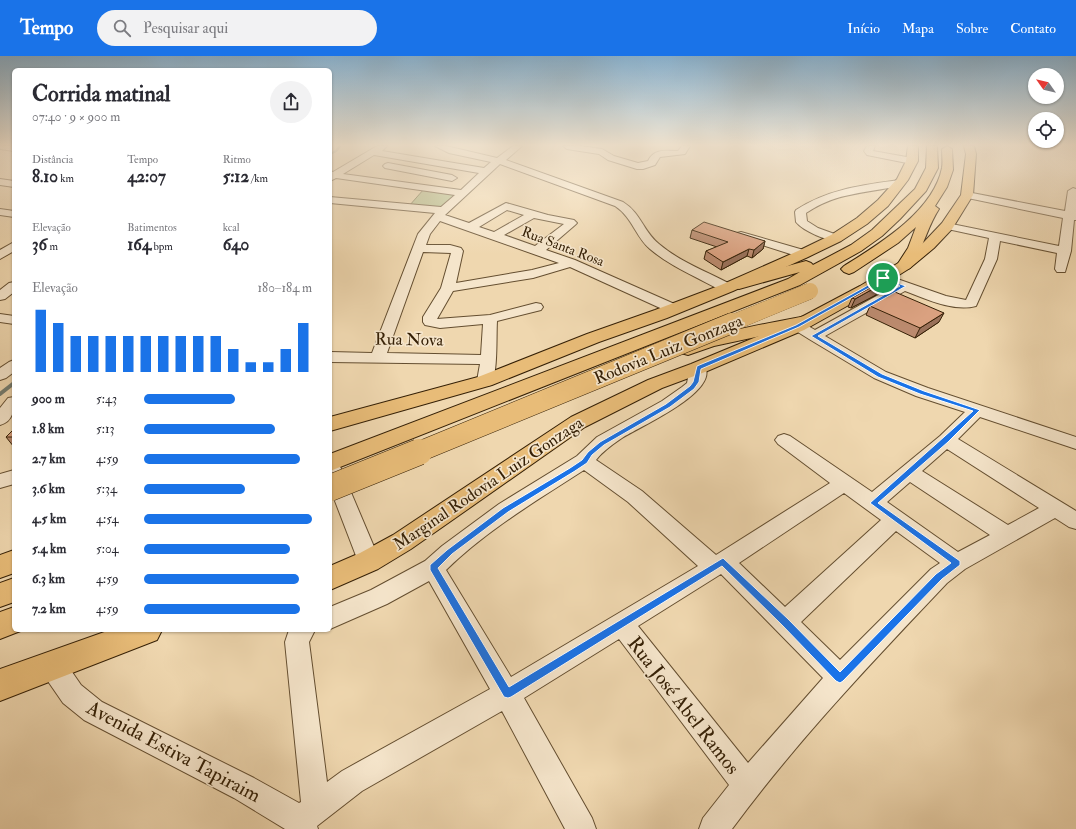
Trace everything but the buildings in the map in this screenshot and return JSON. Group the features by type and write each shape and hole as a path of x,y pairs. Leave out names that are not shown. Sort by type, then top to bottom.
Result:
{"main road":[{"name":"Rodovia Luiz Gonzaga","path":"332,487 574,388 808,286 877,233 920,190 924,182"},
{"path":"905,266 915,248 927,217 937,203 942,182"},
{"name":"Marginal Rodovia Luiz Gonzaga","path":"332,577 369,560 402,542 578,422 655,384 806,328 883,278 905,266 929,245 947,226 968,193 969,182"},
{"path":"332,423 485,381 593,338 733,286 836,238 862,221 883,203 899,183"},
{"path":"839,275 882,249 918,218 934,199 941,186"},
{"path":"733,286 811,265 824,260 895,216"},
{"name":"Rodovia Luiz Gonzaga","path":"332,463 808,286"},
{"path":"574,388 635,369 709,342 806,328"},
{"path":"0,566 12,561"},
{"path":"0,596 12,591"},
{"path":"0,626 12,621"},
{"path":"0,685 142,632"}],"street":[{"path":"1,182 12,184"},
{"path":"377,182 463,194"},
{"path":"378,357 424,234 440,213 475,182"},
{"path":"558,182 612,201 627,208 633,213 643,234 656,247 733,286"},
{"path":"836,238 814,230 802,222 800,212 810,204 837,193 899,183"},
{"path":"404,207 422,188"},
{"path":"1061,268 1073,214 1073,190"},
{"path":"968,193 1073,214"},
{"name":"Rua Santa Rosa","path":"332,200 404,207 440,213 471,227 570,263 674,309"},
{"path":"471,227 506,206 547,218 567,220 571,223 537,251"},
{"path":"0,212 12,214"},
{"path":"495,236 534,214"},
{"path":"947,226 1065,251"},
{"path":"730,232 803,254"},
{"path":"883,278 960,305 966,305 971,303 990,259 995,236"},
{"path":"0,255 12,247"},
{"path":"418,248 456,250 448,288 430,317 430,322 440,324 490,319 536,307"},
{"path":"448,288 533,274 570,263"},
{"path":"806,328 904,286"},
{"path":"0,296 12,287"},
{"path":"0,318 12,320"},
{"path":"485,381 488,360 490,319"},
{"path":"806,328 880,375 922,392 1076,443"},
{"name":"Rua Nova","path":"332,357 488,360"},
{"path":"0,375 12,366"},
{"path":"332,617 379,597 433,568 450,552 506,510 578,466 590,453 602,444 668,405 692,388 696,382 698,368"},
{"path":"0,419 12,404"},
{"path":"873,503 946,440 977,410"},
{"path":"784,440 957,563"},
{"path":"946,440 1076,521"},
{"path":"578,466 612,479 687,542 718,564 785,622 840,678"},
{"path":"332,469 369,560"},
{"path":"909,472 1008,536"},
{"path":"0,481 12,478"},
{"path":"306,819 352,781 508,694 718,564 844,483"},
{"path":"714,829 747,785 840,678 939,576 957,563 1049,512 1049,508 1046,503"},
{"path":"785,622 895,519"},
{"path":"433,568 508,694 581,829"},
{"name":"Rua José Abel Ramos","path":"622,624 747,785"},
{"path":"302,632 297,642 306,819"},
{"name":"Avenida Estiva Tapiraim","path":"52,665 72,694 93,711 306,819"}],"green space":[{"path":"424,189 460,194 442,209 409,206"}],"waterway":[{"path":"0,394 12,385"}],"route":[{"path":"883,278 904,286 814,336 880,375 897,383 977,410 946,440 873,503 957,563 939,576 840,678 723,562 712,566 622,624 508,694 433,568 450,552 506,510 573,470 584,462 590,453 602,444 668,405 692,388 696,382 698,368 798,326 866,289 883,278"}]}
